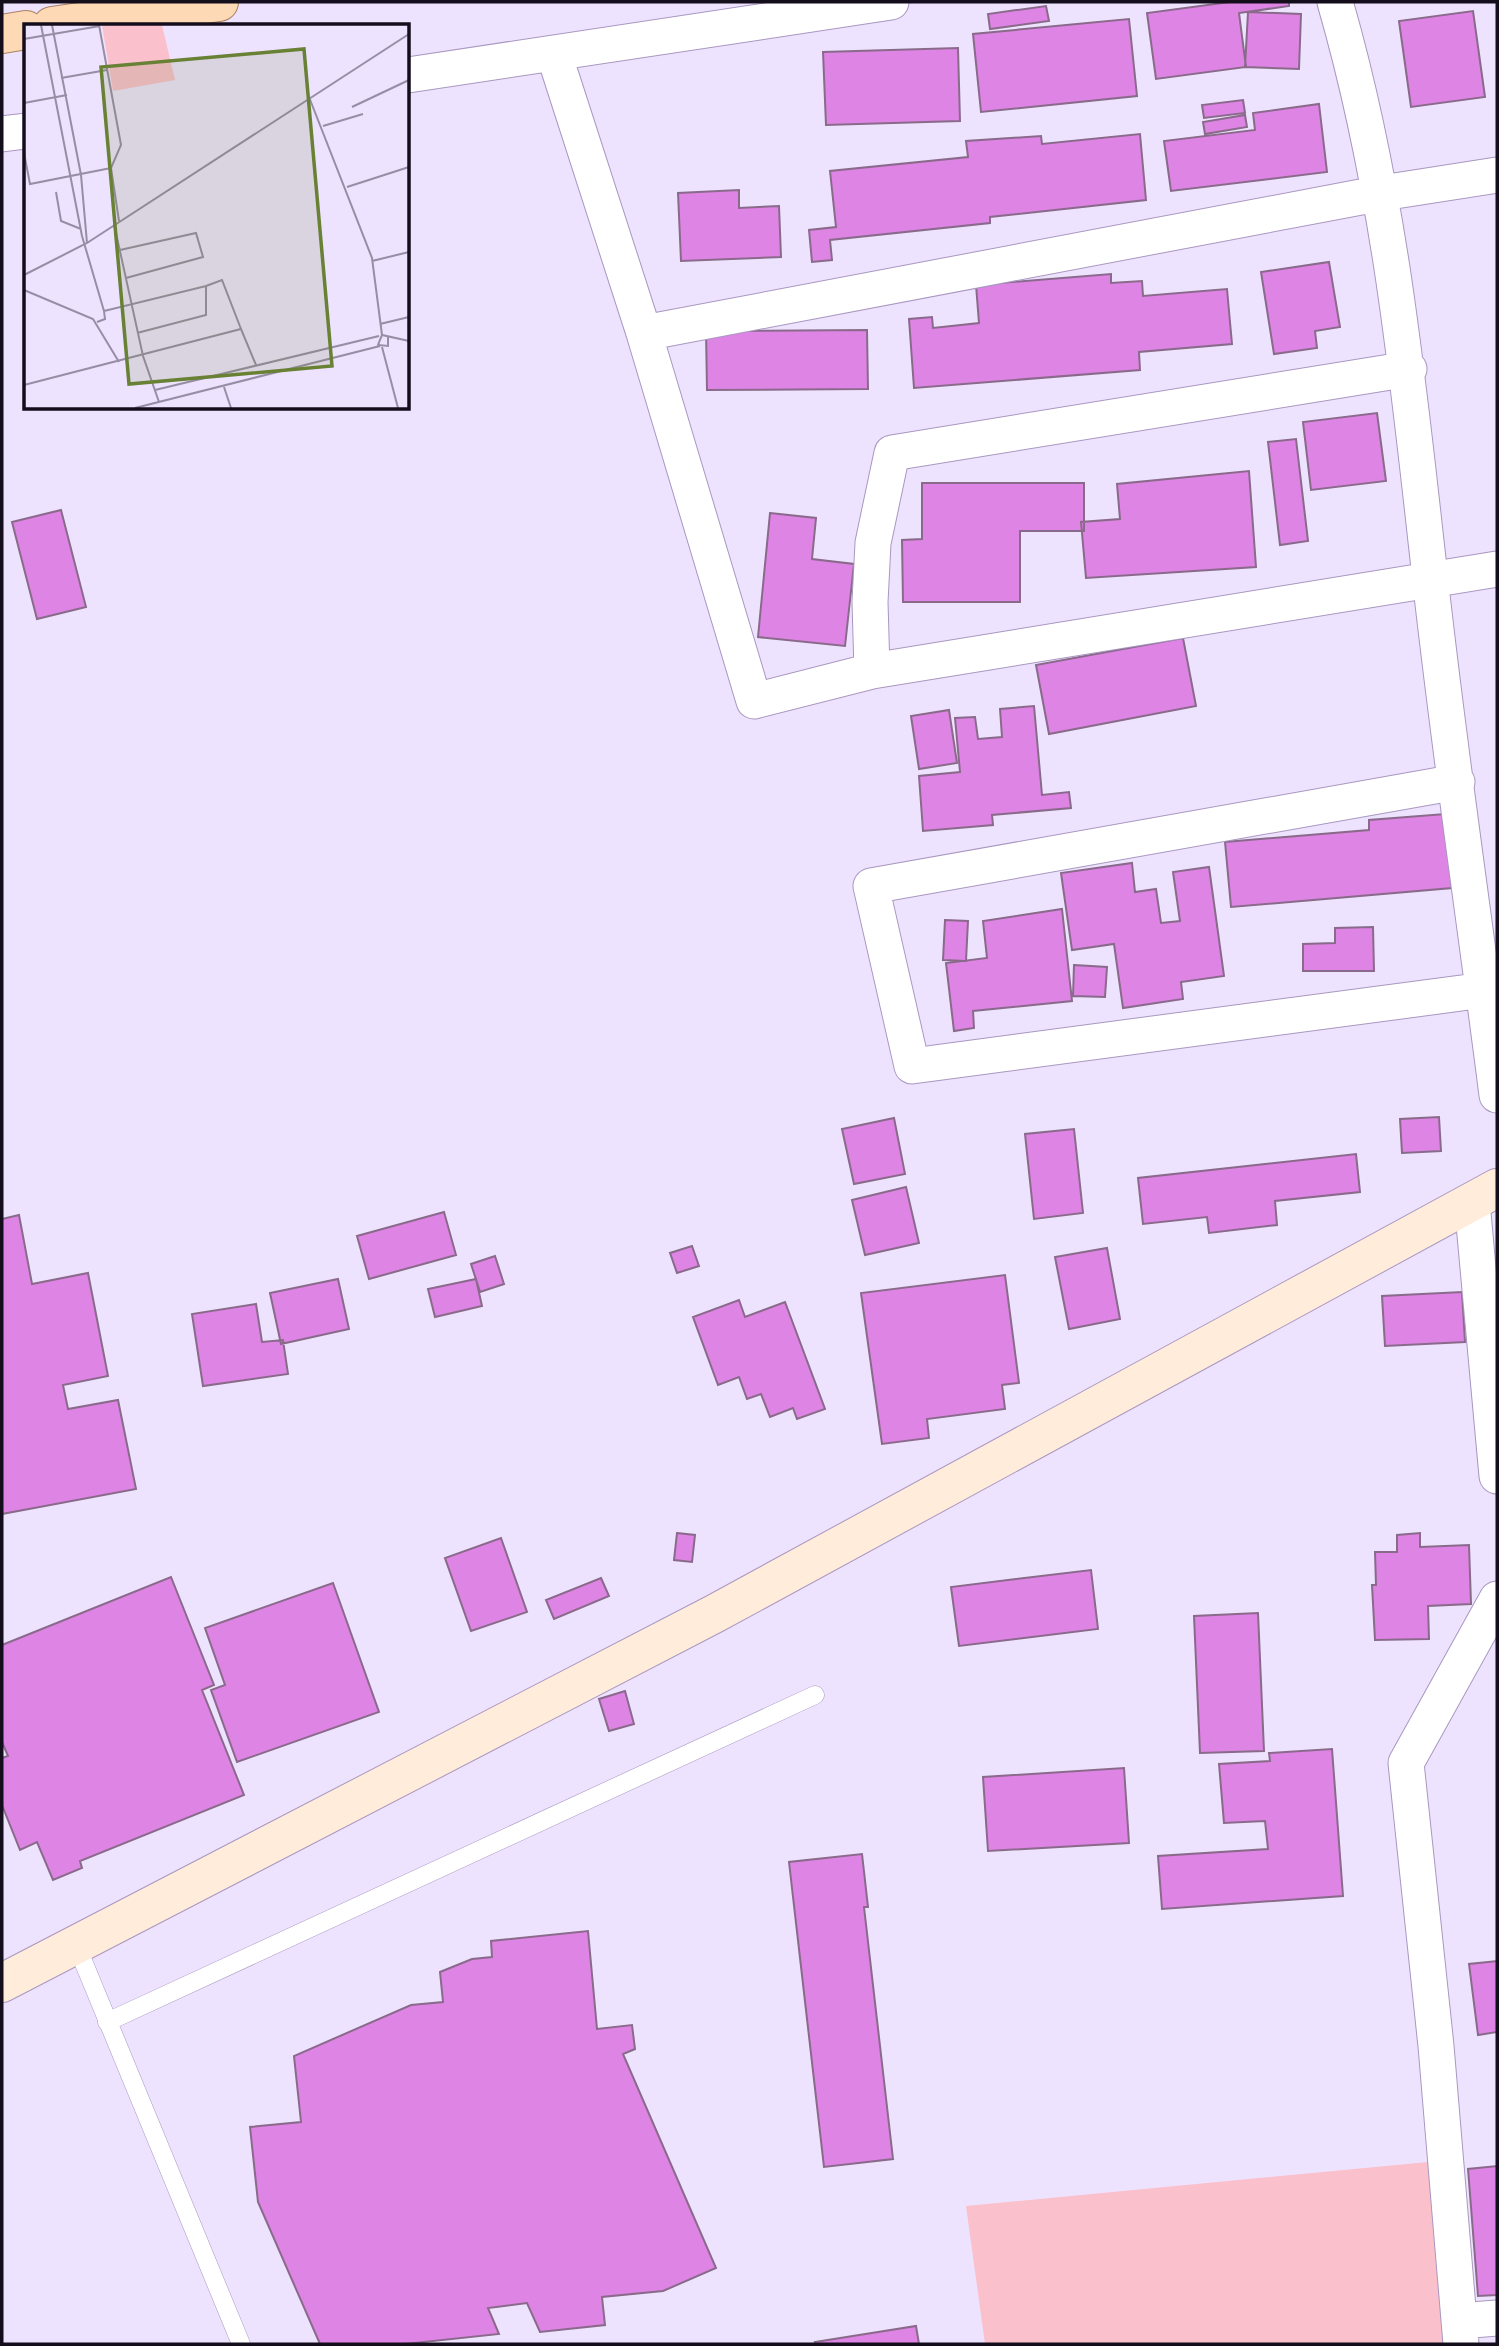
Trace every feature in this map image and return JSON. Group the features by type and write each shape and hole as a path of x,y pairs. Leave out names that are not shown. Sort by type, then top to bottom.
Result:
{"main road":[{"path":"66,24 219,2"},
{"path":"2,34 24,30"}],"street":[{"path":"410,75 891,2"},
{"path":"1335,2 1382,193 1409,369 1430,579 1497,1095"},
{"path":"554,54 644,333 754,701 872,671 1497,569"},
{"path":"2,134 24,131"},
{"path":"644,333 1382,193 1497,175"},
{"path":"872,671 870,603 873,543 892,453 1409,369"},
{"path":"1457,782 872,886 912,1066 1484,990"},
{"path":"2,1983 714,1614 1485,1195 1497,1476"},
{"path":"1497,1600 1406,1763 1436,2046 1460,2333 1497,2318"}],"lane":[{"path":"107,2022 815,1695"},
{"path":"76,1944 241,2344"}],"shaded area":[{"path":"1428,2162 1444,2344 985,2344 966,2206"}],"building":[{"path":"1230,2 1289,2 1289,6 1239,13 1246,67 1156,79 1147,13"},
{"path":"1046,6 1049,21 990,29 988,14"},
{"path":"1473,11 1485,97 1411,107 1399,21"},
{"path":"1248,12 1301,14 1299,69 1245,67"},
{"path":"1129,19 1137,96 981,112 973,34"},
{"path":"958,48 960,121 826,125 823,52"},
{"path":"1243,100 1245,113 1204,118 1202,105"},
{"path":"1319,104 1327,172 1171,191 1164,141 1255,130 1253,113"},
{"path":"1245,115 1247,127 1205,134 1203,122"},
{"path":"1140,134 1146,200 990,217 990,223 830,240 832,260 812,262 809,230 836,227 830,171 968,157 966,141 1041,136 1042,144"},
{"path":"739,190 739,208 779,206 781,257 681,261 678,193"},
{"path":"1329,262 1340,327 1315,331 1317,348 1274,354 1261,272"},
{"path":"1111,274 1111,283 1142,281 1143,296 1227,289 1232,344 1139,352 1140,370 914,388 909,319 932,317 933,328 979,323 976,285"},
{"path":"867,330 868,389 707,390 706,331"},
{"path":"1377,413 1386,481 1311,490 1303,422"},
{"path":"1296,439 1308,541 1280,545 1268,442"},
{"path":"1249,471 1256,567 1086,578 1081,522 1120,519 1117,484"},
{"path":"922,483 1084,483 1084,531 1020,531 1020,602 903,602 902,540 922,539"},
{"path":"61,510 86,607 37,619 12,522"},
{"path":"770,513 816,518 812,559 854,564 845,646 758,637"},
{"path":"1183,638 1196,706 1049,734 1036,665"},
{"path":"1034,706 1042,795 1069,792 1071,808 992,815 993,825 923,831 919,776 960,772 955,718 975,717 978,739 1002,737 1000,709"},
{"path":"949,710 957,763 919,769 911,716"},
{"path":"1445,814 1452,888 1231,907 1225,842 1369,830 1369,820"},
{"path":"1132,863 1135,892 1156,889 1161,923 1180,921 1173,872 1209,867 1224,976 1181,982 1183,999 1123,1008 1114,944 1072,950 1061,873"},
{"path":"1062,909 1072,1001 973,1011 974,1028 954,1031 946,963 987,958 983,921"},
{"path":"945,920 968,921 966,961 943,960"},
{"path":"1373,927 1374,971 1303,971 1303,944 1335,943 1335,928"},
{"path":"1074,965 1107,967 1105,997 1073,996"},
{"path":"1439,1117 1441,1151 1402,1153 1400,1119"},
{"path":"894,1118 905,1174 854,1184 842,1129"},
{"path":"1074,1129 1083,1213 1034,1219 1025,1134"},
{"path":"1356,1154 1360,1192 1275,1201 1277,1225 1209,1233 1207,1217 1143,1224 1138,1178"},
{"path":"906,1187 919,1243 865,1255 852,1200"},
{"path":"444,1212 456,1255 369,1279 357,1236"},
{"path":"19,1215 32,1284 88,1273 108,1376 63,1385 68,1409 118,1400 136,1489 2,1514 2,1219"},
{"path":"692,1246 699,1266 677,1273 670,1253"},
{"path":"1107,1248 1120,1319 1069,1329 1055,1257"},
{"path":"495,1256 504,1284 480,1292 471,1264"},
{"path":"1005,1275 1019,1383 1002,1385 1005,1409 927,1419 929,1438 882,1444 861,1293"},
{"path":"338,1279 349,1329 281,1344 270,1293"},
{"path":"476,1279 482,1306 435,1317 428,1289"},
{"path":"1462,1292 1465,1342 1385,1346 1382,1296"},
{"path":"739,1300 745,1317 785,1302 825,1409 797,1419 793,1408 770,1417 761,1394 747,1399 739,1377 718,1385 693,1317"},
{"path":"256,1304 262,1342 283,1340 288,1374 203,1386 192,1314"},
{"path":"677,1533 695,1535 692,1562 674,1560"},
{"path":"1420,1533 1420,1547 1469,1545 1471,1604 1428,1606 1429,1639 1375,1640 1372,1585 1376,1585 1375,1552 1397,1552 1397,1535"},
{"path":"501,1538 527,1612 471,1631 445,1558"},
{"path":"1091,1570 1098,1629 959,1646 951,1587"},
{"path":"171,1577 214,1685 202,1690 244,1795 80,1861 82,1868 53,1880 37,1842 20,1850 2,1805 2,1758 8,1756 2,1742 2,1645"},
{"path":"601,1578 609,1596 554,1619 546,1600"},
{"path":"333,1583 379,1712 237,1762 211,1690 225,1685 205,1628"},
{"path":"1258,1613 1264,1751 1200,1753 1194,1616"},
{"path":"625,1691 634,1724 609,1731 599,1699"},
{"path":"1332,1749 1343,1896 1162,1909 1158,1856 1268,1849 1265,1821 1224,1823 1219,1764 1270,1761 1269,1753"},
{"path":"1124,1768 1129,1843 988,1851 983,1777"},
{"path":"862,1854 868,1907 864,1907 893,2159 824,2167 789,1862"},
{"path":"588,1931 597,2029 632,2025 635,2049 623,2054 716,2268 663,2291 602,2297 605,2325 540,2332 527,2303 488,2308 499,2334 405,2344 320,2344 258,2202 250,2127 301,2122 294,2056 411,2005 443,2002 440,1972 472,1959 492,1957 491,1941"},
{"path":"1497,1961 1497,2032 1478,2035 1469,1964"},
{"path":"1497,2166 1497,2295 1478,2296 1468,2169"},
{"path":"916,2326 919,2344 815,2342"}]}
